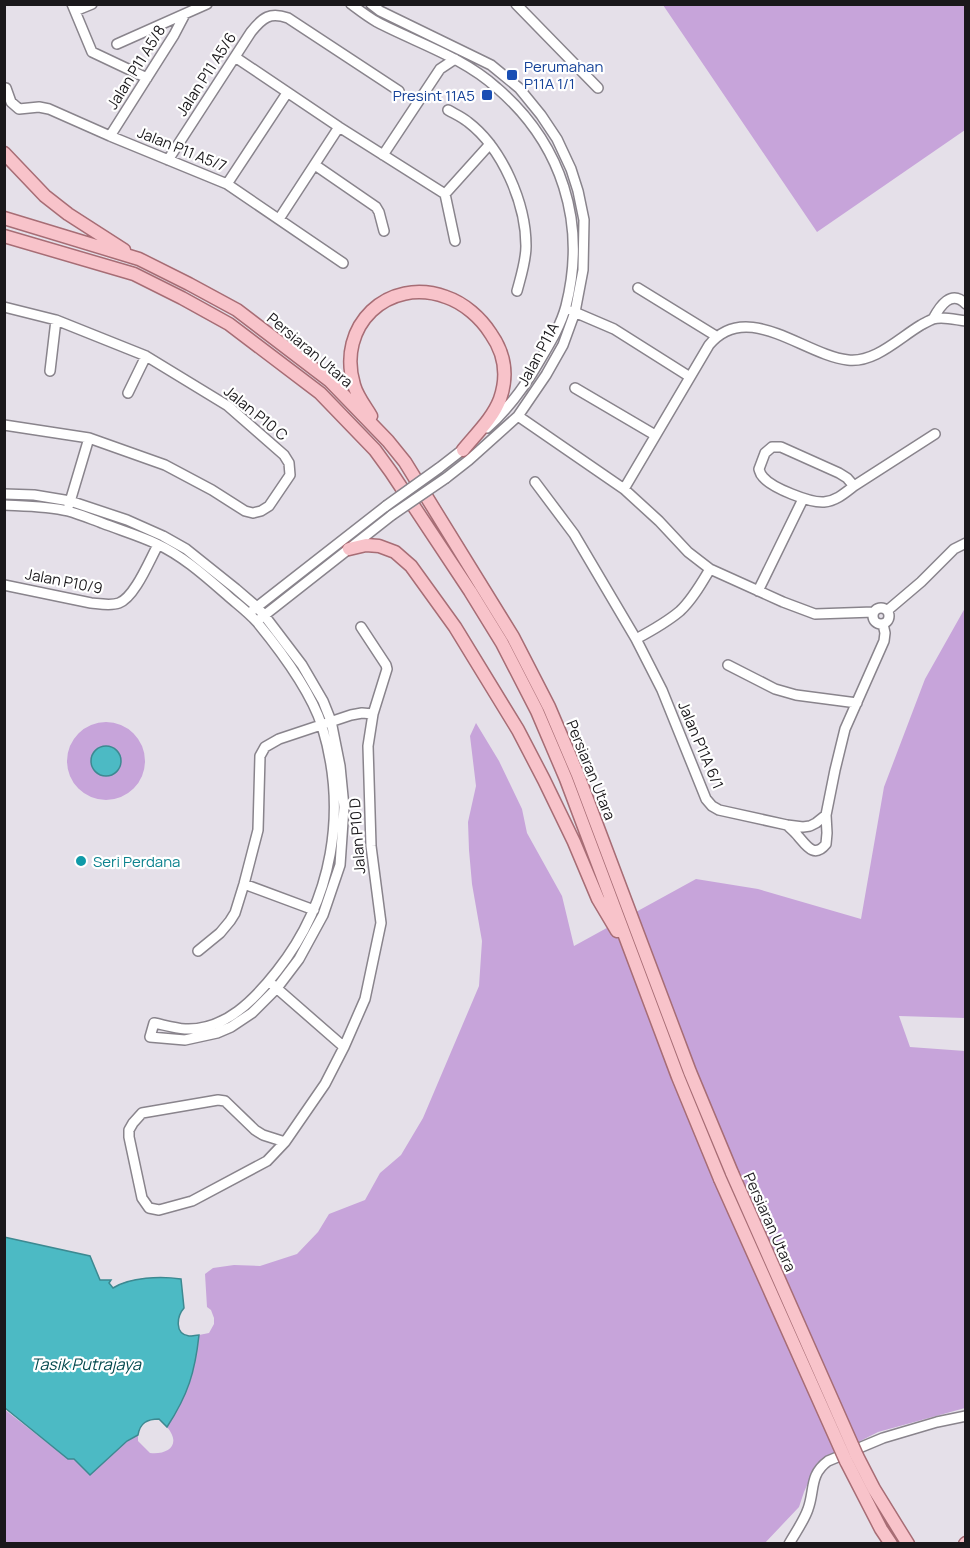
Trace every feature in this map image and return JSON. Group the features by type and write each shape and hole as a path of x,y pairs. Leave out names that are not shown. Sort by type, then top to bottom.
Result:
{"main road":[{"path":"4,153 45,196 139,260"},
{"name":"Persiaran Utara","path":"4,218 139,260 237,310 330,381 405,462 513,637 549,707 578,775 690,1072 726,1176"},
{"name":"Persiaran Utara","path":"4,236 134,274 229,324 320,393 375,450 391,471 502,643 537,711 566,779 678,1077 726,1176 875,1517 891,1544"},
{"path":"388,441 354,387 351,371 352,342 363,319 379,304 399,295 423,292 447,297 468,310 489,330 498,343 502,355 505,384 499,401 491,416 463,450"},
{"path":"349,549 366,545 379,546 395,552 411,566 455,627 518,730 574,842 598,899 633,958"},
{"name":"Persiaran Utara","path":"851,1458 874,1489 908,1544"},
{"path":"875,1517 879,1544"}],"street":[{"path":"92,4 74,8 92,52 147,78"},
{"name":"Jalan P11 A5/8","path":"117,44 207,4"},
{"name":"Jalan P11A","path":"248,614 389,510 491,425 522,389 552,339 566,308 573,269 573,222 560,174 546,146 530,122 497,87 483,76 455,59 376,21 351,4"},
{"name":"Jalan P11A","path":"260,618 349,549 389,510 446,478 518,416 563,345 575,312 583,270 584,220 578,191 557,139 541,115 519,88 491,64 380,11 371,4"},
{"path":"516,4 598,88"},
{"name":"Jalan P11 A5/8","path":"110,136 185,14"},
{"name":"Jalan P11 A5/6","path":"168,160 257,24 268,17 278,15 288,18 399,91"},
{"path":"440,69 443,53"},
{"path":"235,57 339,127 445,194 455,241"},
{"path":"383,155 440,69 455,59"},
{"name":"Jalan P11 A5/7","path":"6,88 11,102 19,109 39,107 49,109 227,184 343,263"},
{"path":"227,184 287,93"},
{"path":"448,110 467,121 490,144 511,180 522,212 526,244 525,264 517,291"},
{"path":"279,219 339,127"},
{"path":"445,194 490,144"},
{"path":"315,165 376,207 380,212 384,231"},
{"path":"638,288 716,336"},
{"path":"624,489 716,336 732,328 746,326 773,332 829,355 854,361 880,352 933,319 946,300 959,299 966,304"},
{"name":"Jalan P10 C","path":"4,307 56,320 146,356 228,406 284,455 289,463 290,475 269,506 261,512 253,513 245,511 165,465 88,438 4,425"},
{"path":"566,308 614,329 690,377"},
{"path":"933,319 966,321"},
{"path":"50,371 56,320"},
{"path":"128,393 146,356"},
{"path":"574,388 655,435"},
{"path":"518,416 624,489 688,552 710,569 815,614 873,612 883,607 888,610 890,616 888,621 883,624 877,623 873,618 873,612"},
{"path":"854,486 839,473 781,447 772,447 765,453 759,469 761,476 802,499 825,502 836,499 935,434"},
{"path":"69,506 88,438"},
{"name":"Jalan P11A 6/1","path":"535,482 574,534 636,639 662,690 706,799 711,806 719,810 803,827 810,826 826,815"},
{"path":"4,494 34,495 127,520 186,549 257,607 260,618 303,686 321,724 332,766 335,807 330,863 314,910 291,953 245,1007 226,1019 213,1025 185,1029 154,1023 150,1037 185,1040 217,1033 252,1013 277,988 299,959 323,915 340,865 344,807 340,766 331,721 323,701 302,664 260,618 248,614 202,573 158,544 69,506 4,505"},
{"path":"758,591 802,499"},
{"path":"888,610 921,582 954,549 966,543"},
{"name":"Jalan P10/9","path":"4,585 104,605 118,603 130,594 158,544"},
{"path":"636,639 681,610 710,569"},
{"path":"787,825 807,847 819,850 826,844 826,815 845,729 884,641 883,624"},
{"name":"Jalan P10 D","path":"285,1142 255,1130 225,1101 218,1100 142,1113 129,1130 142,1198 149,1208 159,1210 192,1201 267,1161 277,1152 285,1142 325,1084 344,1047 365,999 381,923 371,846 368,746 372,714 387,669 361,627"},
{"path":"728,665 775,688 796,695 857,703"},
{"path":"198,951 220,933 235,913 258,830 260,756 265,747 279,739 321,724 362,713 372,714"},
{"path":"244,884 314,910"},
{"path":"269,981 344,1047"},
{"path":"789,1544 808,1510 813,1479 822,1465 883,1438 966,1416"}],"shaded area":[{"path":"663,5 965,5 965,130 817,232"},
{"path":"965,608 965,1018 899,1016 910,1047 965,1051 965,1408 878,1432 817,1463 799,1507 764,1544 5,1543 4,1409 68,1459 74,1459 90,1475 127,1441 138,1435 138,1441 150,1453 167,1450 173,1444 173,1439 167,1427 189,1383 199,1335 209,1333 214,1324 211,1310 207,1307 205,1274 213,1268 234,1265 260,1266 297,1254 318,1232 329,1214 365,1200 380,1173 401,1155 423,1118 479,986 482,941 472,884 468,822 476,786 470,736 476,723 499,761 522,809 527,833 562,896 574,946 696,879 758,889 861,919 884,787 925,679"},
{"path":"106,722 121,725 133,734 142,746 145,761 142,776 133,788 121,797 106,800 91,797 79,788 70,776 67,761 70,746 79,734 91,725"}],"water":[{"path":"106,746 112,747 120,755 120,767 112,775 106,776 100,775 92,767 91,761 92,755 100,747"},
{"name":"Tasik Putrajaya","path":"4,1237 90,1256 100,1280 111,1280 109,1283 113,1288 146,1278 181,1279 184,1308 180,1315 179,1328 184,1335 199,1335 193,1372 185,1394 167,1427 159,1419 145,1422 140,1427 138,1435 127,1441 90,1475 74,1459 68,1459 5,1408"}],"place":[{"name":"Perumahan P11A 1/1","path":"512,75"},
{"name":"Presint 11A5","path":"487,95"},
{"name":"Seri Perdana","path":"81,861"}]}
